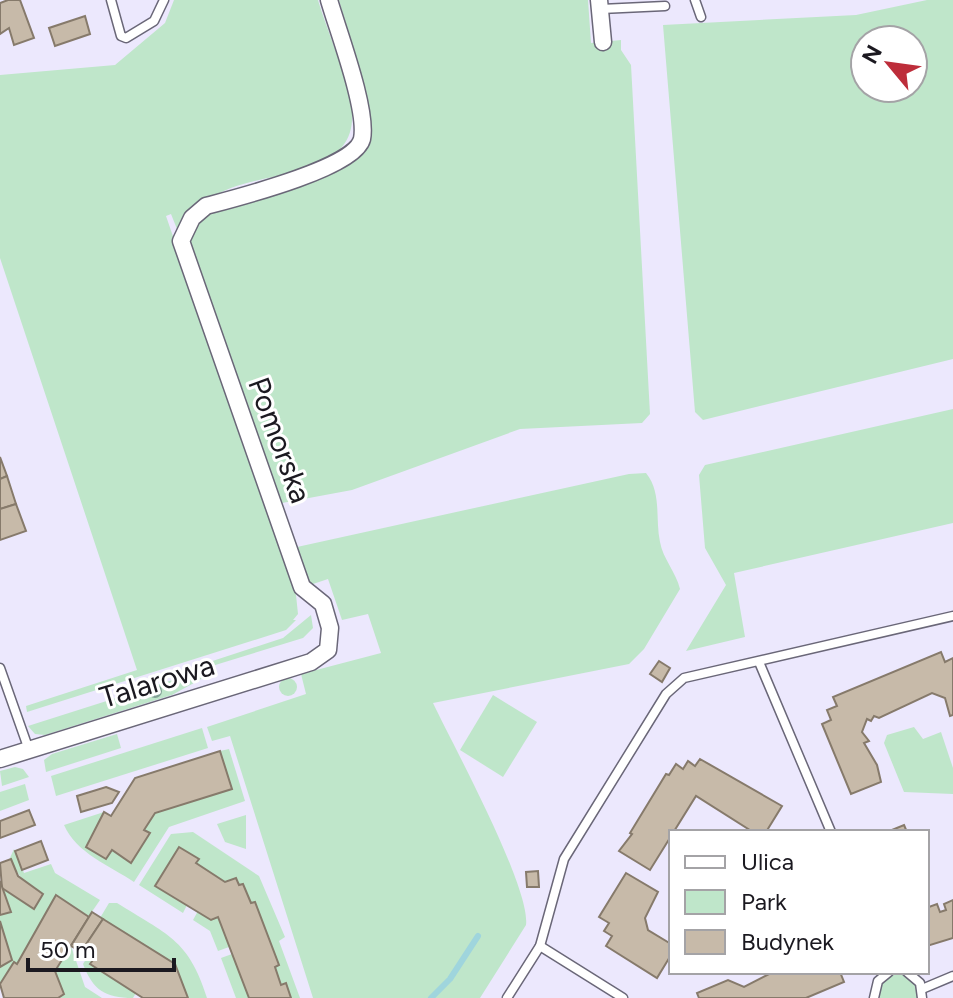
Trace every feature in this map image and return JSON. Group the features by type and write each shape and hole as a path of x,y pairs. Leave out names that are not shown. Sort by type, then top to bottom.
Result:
{"street":[{"name":"Pomorska","path":"328,650 330,628 323,604 302,587 181,241 192,218 206,206 327,168 350,157 362,139 360,109 329,0"},
{"path":"599,4 603,42"},
{"name":"Talarowa","path":"0,759 311,662 328,650"}],"lane":[{"path":"111,0 121,36 134,36 154,21 164,0"},
{"path":"695,0 701,17"},
{"path":"599,4 665,6"},
{"path":"507,998 540,946 564,859 666,694 684,678 953,616"},
{"path":"759,662 830,830"},
{"path":"0,668 29,750"},
{"path":"540,946 623,998"},
{"path":"874,998 878,981 887,974"},
{"path":"908,974 922,994 953,976"}],"green space":[{"path":"174,0 318,0 350,100 349,135 338,152 298,171 229,189 212,198 179,234 171,214 166,216 296,595 298,614 286,630 27,712 26,706 137,670 0,258 0,75 115,65 165,23"},
{"path":"339,0 588,0 591,43 621,40 621,50 631,65 650,414 642,423 520,429 352,490 282,503 188,244 197,218 319,180 359,157 369,144 371,131 366,94"},
{"path":"927,0 953,0 953,359 703,420 695,412 663,25 856,15"},
{"path":"953,409 953,523 734,573 745,637 686,651 726,585 705,548 699,475 705,465"},
{"path":"646,473 656,497 662,548 680,589 644,649 629,664 433,703 504,850 524,907 526,925 480,998 313,998 230,736 212,741 207,727 306,694 301,674 381,653 368,614 342,620 328,579 310,585 297,547 629,474"},
{"path":"311,615 313,628 303,638 212,666 182,671 283,638"},
{"path":"212,673 172,695 45,735 35,734 28,726 182,677"},
{"path":"284,678 292,678 297,687 295,694 284,696 279,691 279,683"},
{"path":"493,695 537,722 503,777 460,750"},
{"path":"914,727 923,739 941,732 953,768 953,794 904,792 884,743 887,735"},
{"path":"202,728 208,748 56,796 51,776"},
{"path":"117,734 121,748 46,772 44,760 52,754"},
{"path":"229,749 245,801 169,827 134,882 85,851 64,825 104,812 87,847 106,859 112,850 131,863 150,834 144,830 155,813 232,789 220,751"},
{"path":"15,767 23,769 29,777 2,786 0,771"},
{"path":"25,784 29,800 0,811 0,792"},
{"path":"246,815 246,849 225,842 217,824"},
{"path":"193,832 259,876 285,937 279,941 300,998 291,998 286,984 281,985 275,967 279,965 255,902 251,903 243,884 239,885 236,878 225,882 196,863 198,859 179,847 155,886 187,905 183,913 139,885 171,834"},
{"path":"14,849 24,873 51,864 55,873 100,900 89,916 56,896 17,964 14,962 0,984 0,967 11,960 0,915 11,911 2,888 24,882 9,860"},
{"path":"109,903 117,903 174,940 192,963 207,998 188,998 100,918"},
{"path":"198,911 211,920 218,917 229,947 218,951 210,931 193,920"},
{"path":"71,946 85,987 102,998 58,998 63,994 55,971"},
{"path":"232,954 249,998 236,998 221,958"},
{"path":"88,956 93,960 91,964 136,993 133,998 101,991 83,964"},
{"path":"901,974 914,981 918,998 880,998 884,981"}],"building":[{"path":"20,0 34,38 14,45 9,28 0,34 0,3"},
{"path":"85,16 90,34 55,46 49,28"},
{"path":"0,457 7,476 0,479"},
{"path":"7,476 16,504 0,509 0,479"},
{"path":"16,504 26,531 0,540 0,509"},
{"path":"941,652 945,662 953,658 953,715 950,716 945,698 932,693 879,718 874,716 871,721 867,719 862,732 869,741 864,743 877,765 881,782 851,794 822,724 831,720 827,710 837,706 833,697"},
{"path":"659,661 670,668 662,682 650,674"},
{"path":"220,751 232,789 155,813 144,830 150,833 131,863 112,850 106,859 86,847 104,812 111,816 135,778"},
{"path":"700,759 782,806 767,830 750,830 696,796 675,830 669,830 669,839 650,870 619,851 666,774 669,775 676,764 683,769 688,761 695,766"},
{"path":"106,787 119,792 112,803 81,812 77,796"},
{"path":"29,810 35,825 0,838 0,821"},
{"path":"41,841 48,860 22,870 15,851"},
{"path":"179,847 199,859 196,863 225,882 236,878 239,885 243,884 251,903 255,902 279,965 275,967 281,985 286,983 291,998 249,998 218,917 211,920 155,886"},
{"path":"11,859 18,876 43,894 34,909 2,888 0,863"},
{"path":"538,871 539,887 527,887 526,872"},
{"path":"626,873 658,892 645,918 648,930 669,943 669,958 657,978 606,946 612,936 604,931 609,923 599,917"},
{"path":"0,881 11,912 0,915"},
{"path":"56,895 89,917 55,971 64,994 58,998 4,998 0,984 14,962 17,964"},
{"path":"953,900 953,938 929,945 929,907 937,904 940,912 946,910 944,904"},
{"path":"92,912 103,919 81,952 71,946"},
{"path":"103,919 175,964 188,998 143,998 90,964 93,960 81,952"},
{"path":"0,921 12,960 0,967"},
{"path":"769,974 841,974 844,982 806,998 699,998 697,993 728,980 744,987"}],"waterway":[{"path":"431,998 450,979 478,936"}]}
